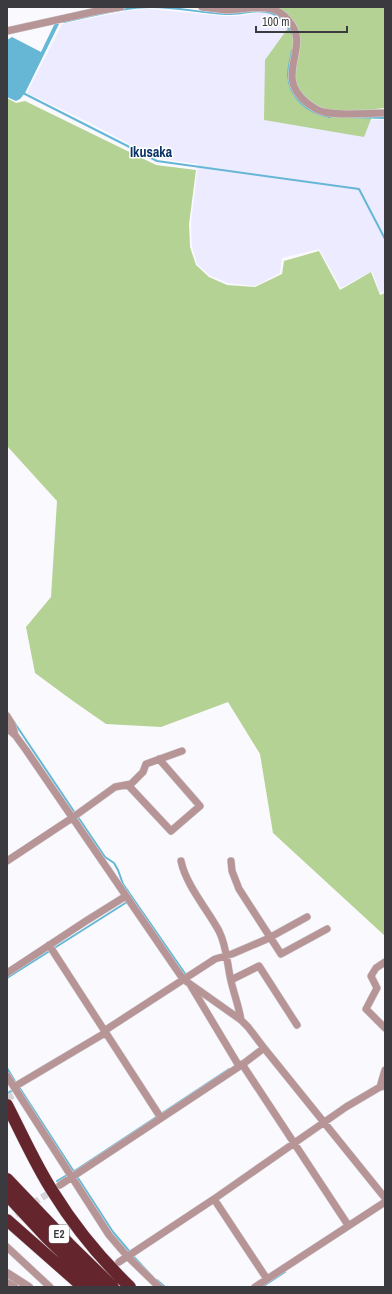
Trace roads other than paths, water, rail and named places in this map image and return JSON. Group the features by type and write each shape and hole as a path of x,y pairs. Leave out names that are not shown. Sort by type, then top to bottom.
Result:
{"highway":[{"path":"15,1092 24,1140 53,1192 86,1238 130,1287"},
{"name":"E2","path":"7,1179 69,1244 113,1287"},
{"name":"E2","path":"7,1195 47,1238 98,1287"},
{"path":"7,1220 83,1287"}],"street":[{"path":"7,31 98,9 121,7"},
{"path":"202,7 225,10 262,8 280,12 290,22 297,34 298,41 292,74 293,84 298,94 314,108 324,112 334,114 385,113"},
{"path":"7,716 12,724 15,735"},
{"path":"7,728 15,735 75,816 128,899 183,979 241,1020 248,1027 385,1198"},
{"path":"7,861 116,787 131,784 143,772 146,764 182,751"},
{"path":"128,785 171,831 200,806 159,759"},
{"path":"181,861 195,893 219,931 227,955 231,980 241,1020"},
{"path":"231,861 232,871 239,889 281,954 326,929"},
{"path":"7,973 128,899"},
{"path":"15,1092 215,959 232,954 270,938 307,916"},
{"path":"50,948 159,1116"},
{"path":"385,962 376,968 371,976 377,988 366,1009 385,1028"},
{"path":"231,980 259,966 297,1026"},
{"path":"191,986 349,1224"},
{"path":"60,1185 72,1175 159,1116 242,1064 264,1048"},
{"path":"120,1262 214,1199 346,1107 383,1086 385,1070"},
{"path":"7,1076 15,1092 72,1175 109,1235 130,1255 159,1287"},
{"path":"214,1199 268,1283"},
{"path":"256,1287 268,1283 349,1224 385,1202"},
{"path":"7,1247 50,1287"},
{"path":"7,1272 29,1287"},
{"path":"7,1283 14,1287"}],"water":[{"path":"55,23 59,24 25,93 16,101 7,97 7,40 12,37 41,52"}],"waterway":[{"path":"64,22 108,12 141,7 171,8 225,14 260,11 278,16 292,34"},
{"path":"292,50 288,69 289,83 292,91 302,104 315,112 330,117"},
{"path":"23,93 157,161 359,189 385,239"},
{"path":"352,117 385,118"},
{"path":"14,722 75,813"},
{"path":"78,817 105,857 114,863 123,884 186,975"},
{"path":"7,978 127,902"},
{"path":"7,1068 16,1083"},
{"path":"73,1172 229,1069"},
{"path":"19,1087 113,1232 130,1252"},
{"path":"57,1181 67,1175"},
{"path":"133,1256 153,1277"},
{"path":"262,1287 285,1272"},
{"path":"157,1280 165,1287"}],"tunnel":[{"path":"7,1098 13,1095"},
{"path":"7,1221 55,1189"}],"district":[{"name":"Ikusaka","path":"151,152"}]}
